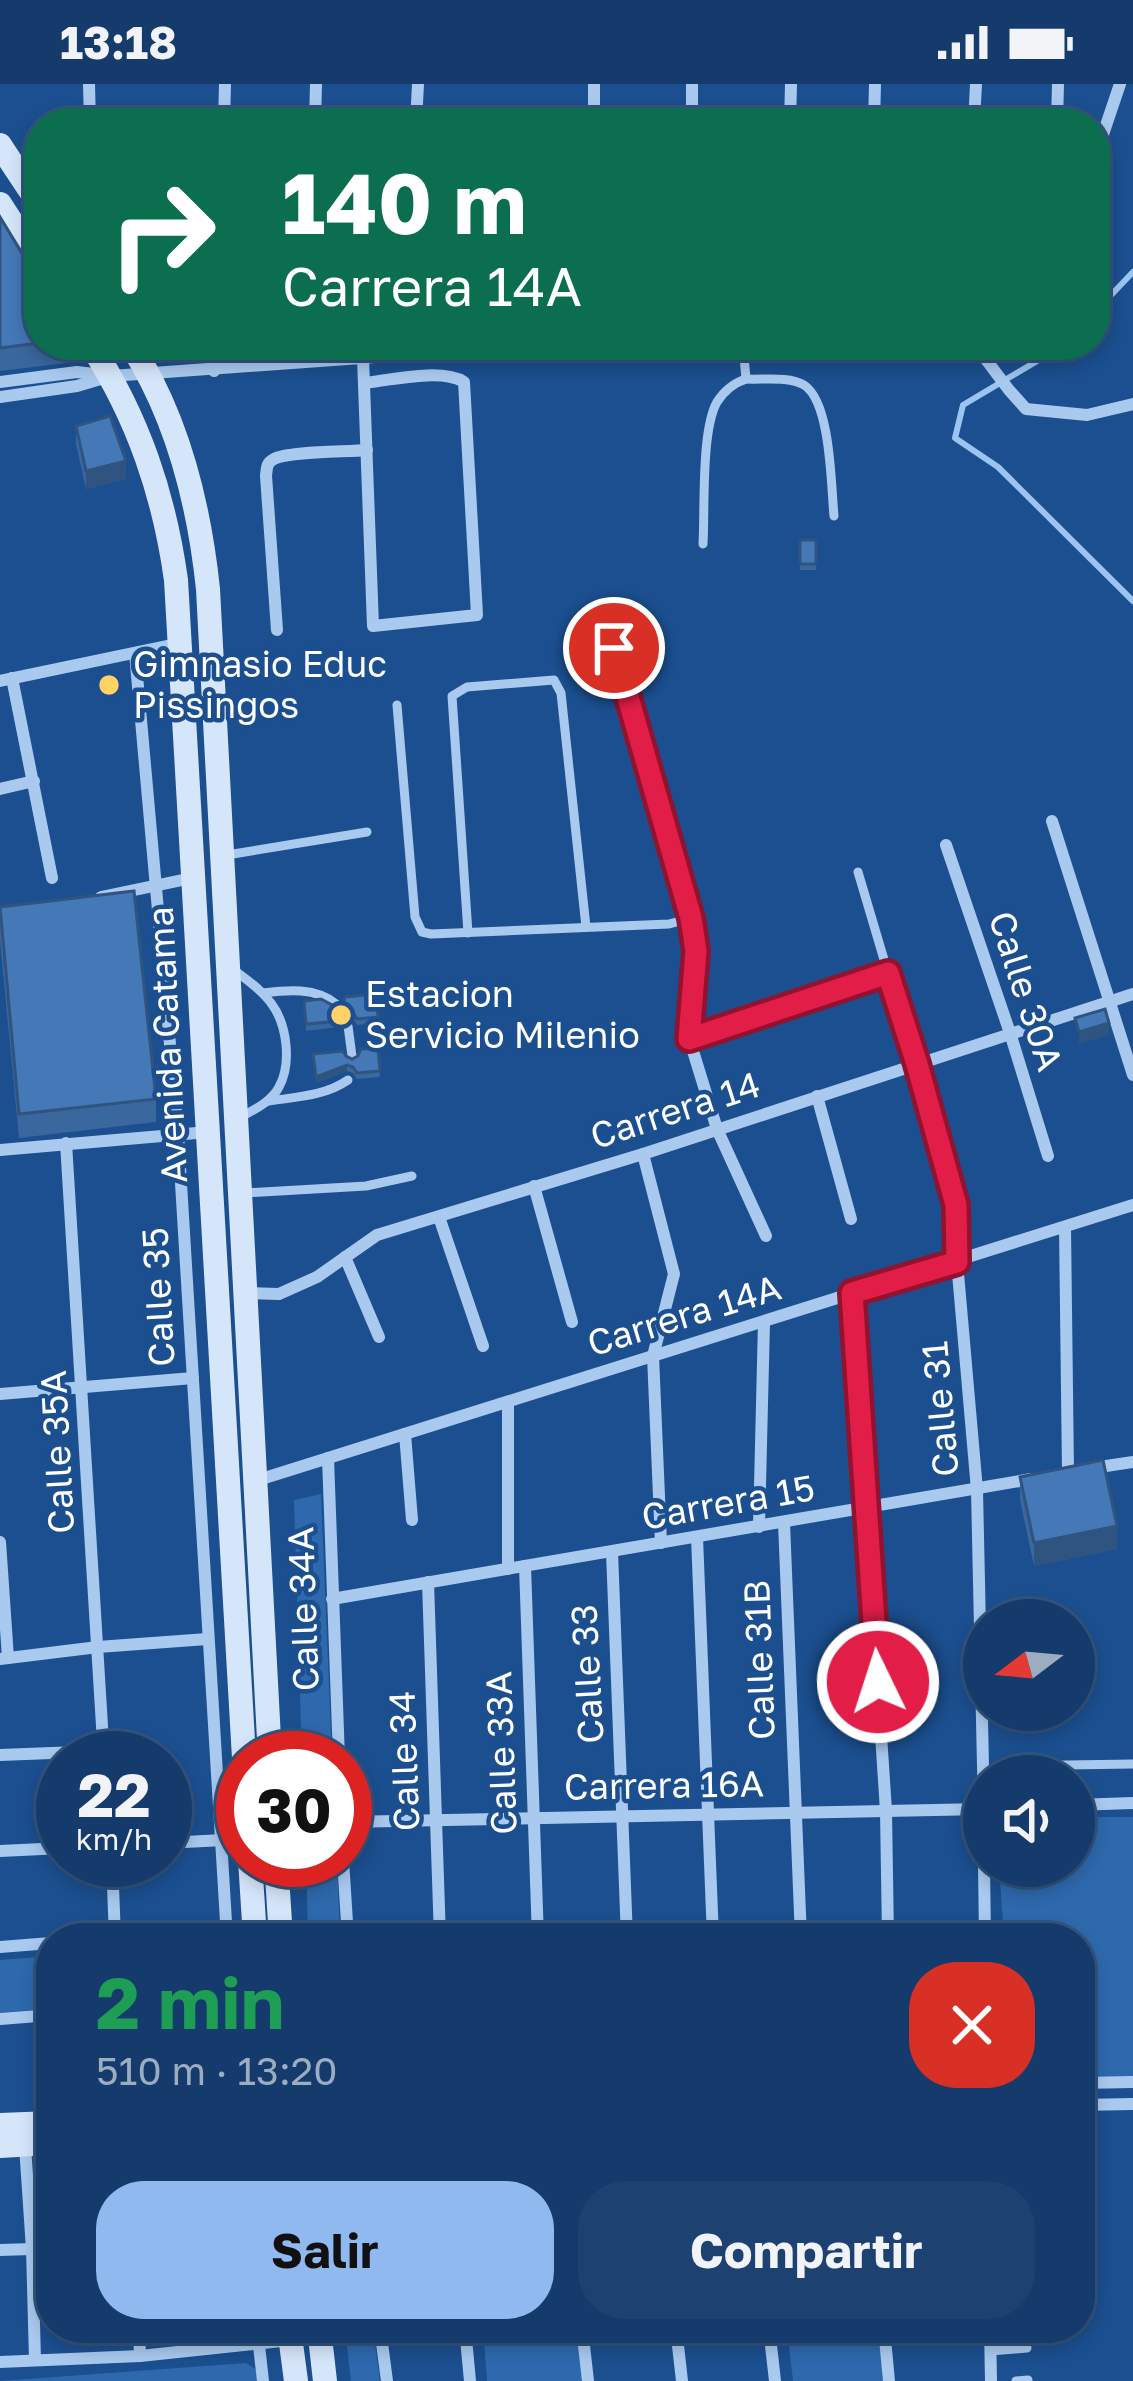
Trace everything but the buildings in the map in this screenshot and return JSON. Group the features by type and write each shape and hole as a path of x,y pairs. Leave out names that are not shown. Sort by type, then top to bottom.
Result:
{"main road":[{"path":"0,145 24,181"},
{"path":"0,203 24,241"},
{"name":"Avenida Catama","path":"101,360 141,440 165,516 176,580 242,1731"},
{"name":"Avenida Catama","path":"141,360 181,453 204,554 268,1731"},
{"path":"252,1887 254,1923"},
{"path":"277,1887 279,1923"},
{"path":"0,2125 36,2124"},
{"path":"291,2343 296,2381"},
{"path":"321,2343 325,2381"}],"street":[{"path":"1110,114 1120,84"},
{"path":"214,360 214,370"},
{"path":"0,382 76,372 111,376 334,360"},
{"path":"363,360 373,626 477,615 464,382 436,376 364,383"},
{"path":"987,360 1026,409 1087,415 1133,404"},
{"path":"0,397 111,376"},
{"path":"277,630 268,466 274,459 289,456 367,450"},
{"path":"52,878 34,782 6,680 181,643"},
{"path":"614,648 691,918 696,951 689,1039 717,1129 766,1236"},
{"name":"Calle 35","path":"135,653 178,1134 216,1769"},
{"path":"0,789 34,782"},
{"path":"1052,821 1133,1075"},
{"name":"Calle 30A","path":"946,845 1048,1156"},
{"path":"89,899 194,878"},
{"path":"689,1039 888,973"},
{"name":"Calle 31","path":"888,973 956,1205 976,1490 983,1755"},
{"name":"Carrera 14","path":"244,1293 279,1294 317,1277 377,1235 643,1154 1133,994"},
{"path":"817,1096 851,1220"},
{"path":"0,1150 208,1132"},
{"name":"Calle 35A","path":"66,1143 103,1731"},
{"path":"643,1154 674,1274 653,1356 661,1544"},
{"path":"534,1186 572,1322"},
{"name":"Carrera 14A","path":"254,1481 1133,1205"},
{"path":"439,1216 483,1346"},
{"path":"1065,1227 1068,1472"},
{"path":"345,1257 379,1336"},
{"path":"852,1293 886,1811 888,1923"},
{"name":"Calle 31B","path":"759,1527 764,1322"},
{"path":"0,1394 193,1378"},
{"path":"508,1402 508,1569"},
{"path":"405,1434 412,1520"},
{"name":"Calle 34A","path":"328,1458 338,1731"},
{"name":"Carrera 15","path":"332,1599 1133,1462"},
{"name":"Calle 31B","path":"784,1523 800,1923"},
{"path":"697,1538 712,1923"},
{"path":"0,1542 4,1658 207,1640"},
{"name":"Calle 33","path":"612,1552 627,1923"},
{"name":"Calle 33A","path":"524,1566 538,1923"},
{"name":"Calle 34","path":"428,1582 439,1923"},
{"path":"0,1755 36,1755"},
{"path":"1095,1804 1133,1803"},
{"name":"Carrera 16A","path":"372,1821 963,1810"},
{"path":"0,1851 36,1850"},
{"path":"113,1887 114,1923"},
{"name":"Calle 35","path":"224,1887 226,1923"},
{"path":"345,1887 347,1923"},
{"path":"984,1887 985,1923"},
{"path":"0,1948 36,1944"},
{"path":"0,2019 36,2016"},
{"path":"1095,2083 1133,2082"},
{"path":"1095,2105 1133,2104"},
{"path":"12,2145 32,2249 35,2360"},
{"path":"0,2250 32,2249"},
{"path":"140,2343 140,2356"},
{"path":"0,2362 140,2356 262,2343"},
{"path":"382,2343 387,2381"},
{"path":"466,2343 470,2381"},
{"path":"584,2343 588,2381"},
{"path":"678,2343 682,2381"},
{"path":"771,2343 775,2381"},
{"path":"885,2343 889,2381"},
{"path":"990,2343 992,2381"},
{"path":"259,2344 263,2381"}],"lane":[{"path":"744,360 746,380"},
{"path":"703,544 709,430 717,403 734,383 746,380 801,383 813,394 823,414 835,516"},
{"path":"467,933 452,696 467,686 554,680 561,693 586,927"},
{"path":"397,705 422,932 669,924 691,918"},
{"path":"222,856 367,832"},
{"name":"Calle 31","path":"858,872 888,973"},
{"path":"226,965 274,1007 286,1049 280,1087 268,1101 236,1119"},
{"path":"262,993 315,993 335,1004"},
{"path":"348,1026 352,1056"},
{"path":"268,1101 320,1093 348,1080"},
{"path":"239,1193 365,1186 412,1176"},
{"path":"1095,1765 1133,1764"},
{"path":"990,2351 1027,2348"},
{"path":"1016,2381 1028,2380"}],"shaded area":[{"path":"321,1494 331,1731 301,1731 294,1500"},
{"path":"1095,1817 1133,1817 1133,2077 1095,2078 1095,1923 1003,1923 1000,1887 1095,1887"},
{"path":"307,1887 338,1887 339,1923 308,1923"},
{"path":"36,1957 36,2009 0,2013 0,1960"},
{"path":"347,2343 375,2343 380,2381 351,2381"},
{"path":"484,2343 580,2343 586,2381 487,2381"},
{"path":"789,2343 880,2343 883,2381 793,2381"},
{"path":"246,2363 260,2372 261,2381 0,2381"}],"waterway":[{"path":"1110,296 1133,272"},
{"path":"1039,360 963,405 955,438 998,467 1133,601"}],"place":[{"name":"Gimnasio Educ Pissingos","path":"109,685"},
{"name":"Estacion Servicio Milenio","path":"341,1015"}],"route":[{"path":"614,648 691,918 696,951 689,1039 888,973 956,1205 957,1262 852,1293 878,1682"}]}
